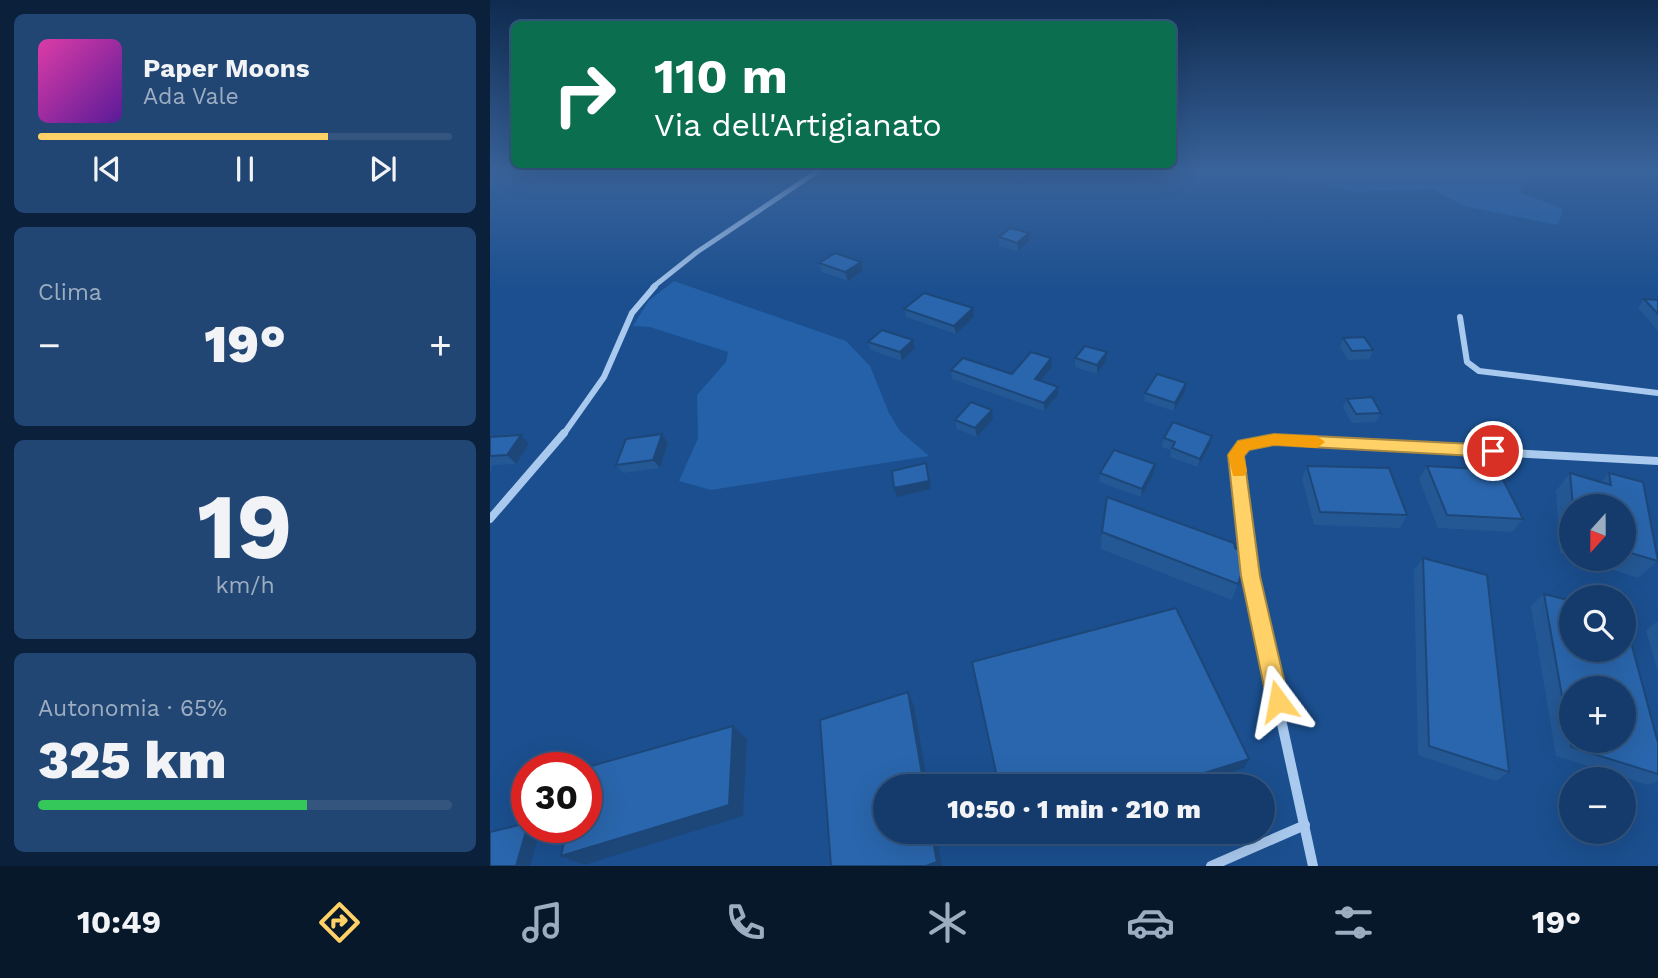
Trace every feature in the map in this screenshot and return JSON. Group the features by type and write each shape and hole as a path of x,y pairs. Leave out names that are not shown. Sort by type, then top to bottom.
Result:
{"street":[{"path":"490,519 545,457 593,394 606,373 624,326 650,290 759,211"},
{"path":"1460,317 1467,362 1479,371 1658,393"},
{"path":"1313,866 1250,576 1236,455 1244,445 1274,440 1658,461"},
{"path":"1211,866 1305,825"}],"shaded area":[{"path":"1491,211 1562,211 1558,225"},
{"path":"674,281 846,341 870,366 889,413 900,431 929,456 711,490 679,481 698,438 697,395 726,362 728,352 650,327 633,326 649,300"}],"building":[{"path":"1010,228 1029,233 1017,243 999,237"},
{"path":"835,253 861,262 845,272 819,263"},
{"path":"924,293 973,308 954,326 904,309"},
{"path":"1644,299 1658,300 1658,314"},
{"path":"882,330 913,340 900,352 868,342"},
{"path":"1364,337 1373,350 1352,351 1343,338"},
{"path":"1085,346 1107,352 1097,365 1075,358"},
{"path":"1031,352 1051,358 1035,379 1058,387 1044,403 951,370 963,358 1012,374"},
{"path":"1157,374 1186,383 1175,403 1145,393"},
{"path":"1372,397 1381,413 1356,414 1347,399"},
{"path":"971,402 992,410 975,428 955,420"},
{"path":"1173,422 1212,436 1200,459 1172,448 1175,442 1164,438"},
{"path":"662,434 653,460 616,465 626,439"},
{"path":"521,435 507,455 490,456 490,437"},
{"path":"1114,450 1155,464 1142,489 1100,473"},
{"path":"926,463 929,481 894,488 892,471"},
{"path":"1307,466 1389,468 1407,515 1320,512"},
{"path":"1427,466 1498,470 1523,519 1447,515"},
{"path":"1570,473 1611,485 1609,473 1643,482 1658,561 1636,555 1636,494 1572,494"},
{"path":"1107,497 1234,543 1235,548 1241,551 1244,566 1238,584 1102,532"},
{"path":"1423,558 1487,575 1509,772 1429,746"},
{"path":"1544,594 1559,598 1559,662 1636,661 1658,743 1658,774 1590,753 1636,753 1636,676 1559,676 1559,679"},
{"path":"1176,608 1249,759 1201,774 996,774 972,662"},
{"path":"908,692 922,774 873,774 873,844 934,844 937,862 926,866 831,866 820,720"},
{"path":"733,726 729,805 561,856 564,843 602,843 602,763"},
{"path":"511,827 511,843 523,843 516,866 490,866 490,832"}],"slow traffic":[{"path":"1239,471 1236,455 1244,445 1274,440 1317,442"}],"route":[{"path":"1278,701 1250,576 1250,551 1236,455 1244,445 1274,440 1493,451"}]}
